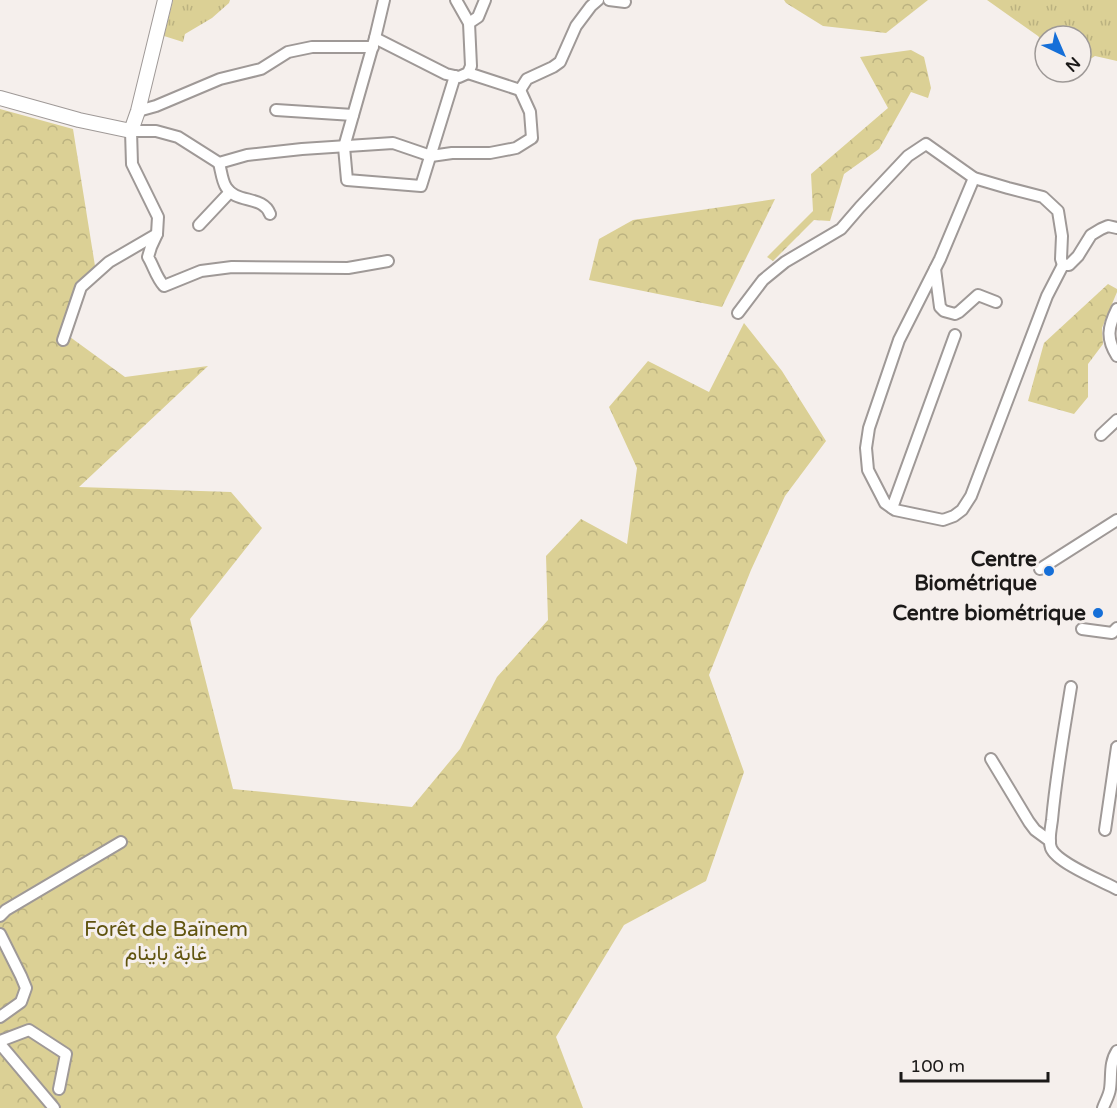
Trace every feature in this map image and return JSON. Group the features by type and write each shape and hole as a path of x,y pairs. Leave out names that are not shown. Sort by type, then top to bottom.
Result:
{"street":[{"path":"165,0 131,131 132,164 158,217 157,234 148,257 164,286 201,271 232,267 348,268 388,261"},
{"path":"384,0 344,147 347,180 421,186 455,76"},
{"path":"456,0 469,23 471,66 468,73"},
{"path":"469,23 478,17 485,0"},
{"path":"520,90 527,79 560,62 576,26 598,0"},
{"path":"609,0 625,2"},
{"path":"138,111 156,106 220,79 261,69 288,52 312,47 374,42 446,74 459,77 468,73 520,90 530,112 532,138 516,148 490,153 452,153 430,156 393,143 247,155 219,163"},
{"path":"0,98 79,120 131,131 156,131 178,137 219,163 226,187 230,192 235,196 260,203 268,208 270,214"},
{"path":"276,110 353,115"},
{"path":"738,313 763,280 785,262 841,229 908,156 926,144 974,178 1043,196 1058,212 1063,265 1047,296 971,496 962,510 954,516 943,520 892,508 885,504 868,470 866,448 869,428 899,340 935,269 974,178"},
{"path":"199,225 230,192"},
{"path":"1063,265 1069,265 1078,256 1092,235 1108,226 1117,228"},
{"path":"63,340 81,287 110,262 157,234"},
{"path":"935,269 940,307 944,311 955,314 978,295 996,302"},
{"path":"1117,309 1110,325 1109,338 1117,356"},
{"path":"892,508 955,335"},
{"path":"1101,435 1117,420"},
{"path":"1040,569 1117,520"},
{"path":"1082,629 1112,633 1117,628"},
{"path":"1071,687 1054,801 1051,849 1071,866 1117,889"},
{"path":"1105,830 1113,797 1117,747"},
{"path":"991,759 1029,822 1035,830 1050,841"},
{"path":"0,916 6,910 121,842"},
{"path":"0,934 26,988 21,1002 0,1017"},
{"path":"54,1108 0,1043 29,1030 66,1054 59,1089"},
{"path":"1103,1108 1109,1091 1114,1054 1117,1051"}],"green space":[{"path":"173,0 230,0 212,18 185,34 183,42 164,36"},
{"path":"784,0 928,0 886,33 823,26"},
{"path":"987,0 1117,0 1117,61 1093,57 1093,24 1033,24 1033,32"},
{"path":"911,50 924,57 931,88 928,98 911,92 879,149 844,174 830,221 814,220 773,261 767,257 813,211 811,174 888,108 860,57"},
{"name":"Forêt de Baïnem غابة باينام","path":"0,109 73,129 95,266 70,337 125,377 208,366 79,487 231,492 262,528 190,619 233,789 412,807 460,749 497,677 548,620 546,556 581,519 627,544 637,468 609,407 648,361 709,392 744,323 782,371 826,441 785,496 751,570 709,675 744,772 706,881 624,925 556,1037 583,1108 0,1108"},
{"path":"775,199 722,307 589,280 599,239 633,220"},
{"path":"1108,284 1117,289 1117,292 1102,328 1103,344 1088,364 1088,397 1074,414 1028,401 1044,343"}],"place":[{"name":"Centre Biométrique","path":"1049,571"},
{"name":"Centre biométrique","path":"1098,613"}]}
